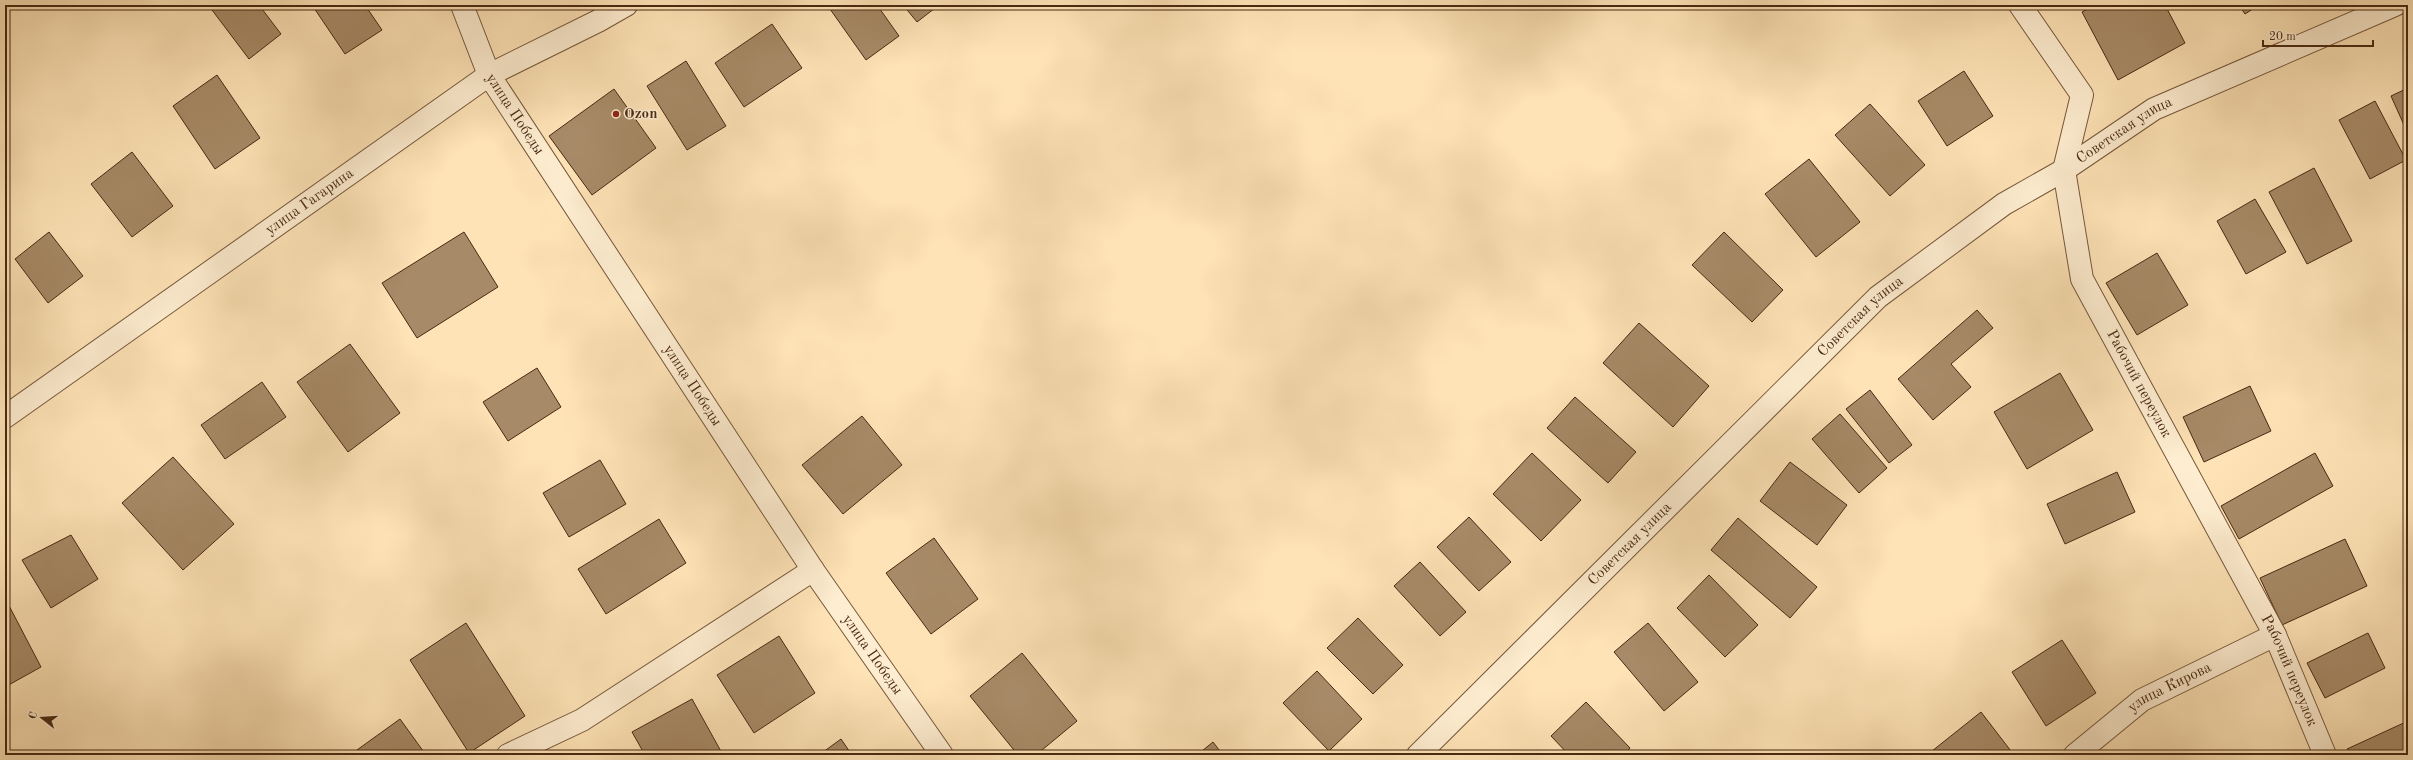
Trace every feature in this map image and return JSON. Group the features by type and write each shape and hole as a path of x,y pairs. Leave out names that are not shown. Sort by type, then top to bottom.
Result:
{"street":[{"name":"улица Победы","path":"462,5 489,75 814,570 942,755"},
{"name":"улица Гагарина","path":"5,417 489,75 598,21 626,5"},
{"name":"Рабочий переулок","path":"2020,5 2082,95 2064,170 2082,279 2275,635 2324,755"},
{"name":"Советская улица","path":"1418,755 1878,297 2004,204 2064,170 2154,108 2395,5"},
{"path":"508,755 582,720 814,570"},
{"name":"улица Кирова","path":"2075,755 2142,700 2275,635"}],"building":[{"path":"218,5 259,5 281,34 249,59 212,10"},
{"path":"312,5 365,5 382,30 345,54"},
{"path":"835,5 877,5 899,36 866,60 830,9"},
{"path":"903,5 939,5 917,22"},
{"path":"2095,5 2165,5 2185,43 2118,80 2082,12"},
{"path":"2239,5 2259,5 2245,14"},
{"path":"772,24 802,68 744,107 715,63"},
{"path":"686,61 726,126 687,150 647,86"},
{"path":"1964,71 1993,116 1947,146 1918,101"},
{"path":"217,75 260,138 215,169 173,106"},
{"path":"2408,88 2408,134 2391,96"},
{"path":"614,89 656,148 592,195 549,136"},
{"path":"2375,101 2406,160 2370,179 2339,120"},
{"path":"1870,104 1925,165 1890,196 1835,135"},
{"path":"132,152 173,206 132,237 91,184"},
{"path":"1809,159 1860,222 1816,257 1765,194"},
{"path":"2314,168 2352,241 2307,264 2269,192"},
{"path":"2255,199 2286,252 2246,274 2217,221"},
{"path":"49,232 83,276 48,303 15,259"},
{"path":"464,232 498,287 417,338 382,283"},
{"path":"1724,232 1783,290 1752,322 1692,265"},
{"path":"2157,253 2188,305 2137,335 2106,283"},
{"path":"1977,310 1993,328 1951,364 1971,387 1933,420 1898,379"},
{"path":"1639,323 1709,386 1673,427 1603,363"},
{"path":"350,344 400,413 348,452 297,382"},
{"path":"537,368 561,407 508,441 483,402"},
{"path":"2060,373 2093,430 2027,469 1994,412"},
{"path":"262,382 286,417 225,459 201,425"},
{"path":"2250,386 2271,431 2204,462 2183,417"},
{"path":"1870,390 1912,445 1889,463 1846,409"},
{"path":"1575,397 1636,452 1608,483 1547,428"},
{"path":"1840,414 1887,468 1859,493 1812,439"},
{"path":"862,416 902,465 843,514 802,465"},
{"path":"1532,453 1581,500 1541,541 1493,494"},
{"path":"2315,453 2333,486 2239,539 2221,506"},
{"path":"173,457 234,524 183,570 122,503"},
{"path":"600,460 626,504 569,537 543,493"},
{"path":"1790,462 1847,505 1817,545 1760,501"},
{"path":"2117,472 2135,512 2065,544 2047,504"},
{"path":"1469,517 1511,562 1479,591 1437,547"},
{"path":"1738,518 1817,587 1790,618 1711,550"},
{"path":"659,519 686,563 606,614 578,569"},
{"path":"71,535 98,579 51,608 22,560"},
{"path":"934,538 978,599 931,634 886,573"},
{"path":"2345,539 2367,586 2282,625 2260,578"},
{"path":"1420,562 1466,612 1440,636 1394,586"},
{"path":"1709,575 1758,625 1725,657 1677,608"},
{"path":"5,598 41,667 5,687"},
{"path":"1358,618 1403,665 1373,694 1327,648"},
{"path":"466,623 525,716 469,753 410,660"},
{"path":"1648,623 1698,682 1664,711 1614,652"},
{"path":"2368,633 2385,668 2325,698 2307,663"},
{"path":"779,636 815,693 754,733 717,675"},
{"path":"2062,640 2096,693 2046,726 2012,672"},
{"path":"1022,653 1077,721 1036,755 1018,755 970,696"},
{"path":"1317,671 1362,719 1329,751 1283,703"},
{"path":"692,699 723,755 645,755 632,732"},
{"path":"1586,702 1630,748 1624,755 1569,755 1551,736"},
{"path":"1981,712 2014,755 1927,755"},
{"path":"400,719 426,755 350,755"},
{"path":"2408,721 2408,755 2350,755 2347,749"},
{"path":"841,739 852,755 819,755"},
{"path":"1213,742 1223,755 1197,755"}],"place":[{"name":"Ozon","path":"616,114"}]}
